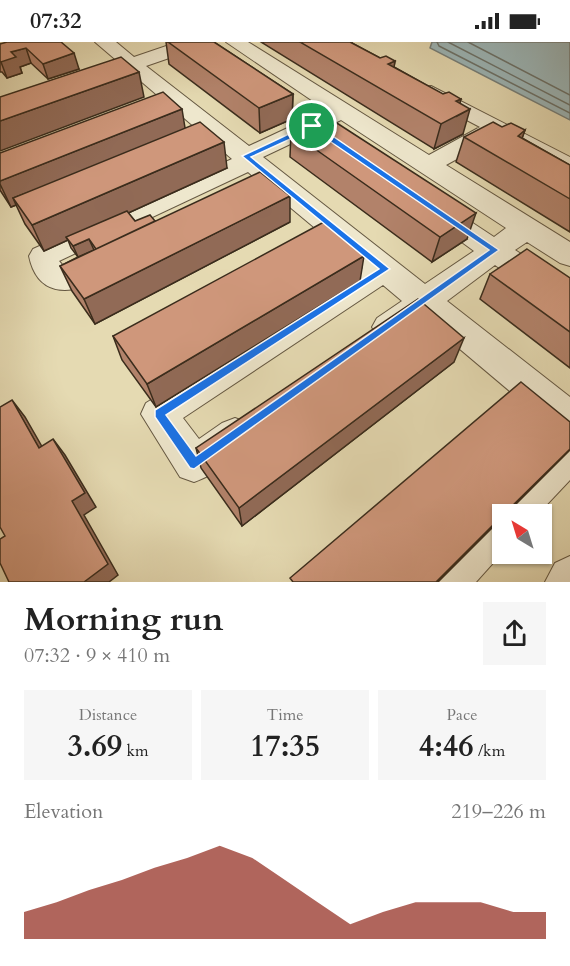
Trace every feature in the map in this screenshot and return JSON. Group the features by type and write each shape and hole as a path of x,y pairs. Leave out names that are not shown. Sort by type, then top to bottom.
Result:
{"street":[{"path":"104,42 132,64 165,103 246,156 570,419"},
{"path":"235,42 570,256"},
{"path":"132,64 200,47"},
{"path":"412,82 570,167"},
{"path":"132,252 69,280 60,280 53,276 42,261 43,256 241,166 246,156 344,111"},
{"path":"428,165 496,128"},
{"path":"215,212 276,181"},
{"path":"418,198 570,302"},
{"path":"367,342 526,228"},
{"path":"261,416 194,464 159,414 386,269"},
{"path":"521,504 570,453"},
{"path":"446,582 492,534"},
{"path":"567,582 570,578"}],"water":[{"path":"432,42 570,42 570,120 430,48"}],"building":[{"path":"61,42 74,53 43,64 26,48 11,52 16,57 1,62 0,44"},
{"path":"168,42 214,42 293,94 259,108"},
{"path":"300,42 350,42 380,58 386,56 395,61 388,64 443,94 449,92 461,99 456,101 470,109 441,124"},
{"path":"121,57 139,72 0,121 0,97"},
{"path":"163,92 182,109 0,181 0,153"},
{"path":"326,116 476,213 440,237 291,132"},
{"path":"200,122 224,142 32,225 13,198"},
{"path":"493,122 502,127 511,123 525,130 518,136 570,165 570,199 464,137"},
{"path":"260,172 290,196 84,299 60,266"},
{"path":"127,211 135,221 150,215 155,221 96,249 89,239 73,246 66,237"},
{"path":"324,222 364,256 147,384 113,336"},
{"path":"527,249 570,278 570,332 490,274"},
{"path":"418,299 464,338 239,508 196,448"},
{"path":"521,382 570,422 570,449 514,504 492,504 492,526 436,582 293,582 290,578"},
{"path":"12,400 39,448 53,439 85,493 72,501 108,564 84,582 9,582 0,563 0,539 5,536 0,527 0,407"}],"route":[{"path":"312,126 495,250 194,464 159,414 386,269 246,156 312,126"}]}
